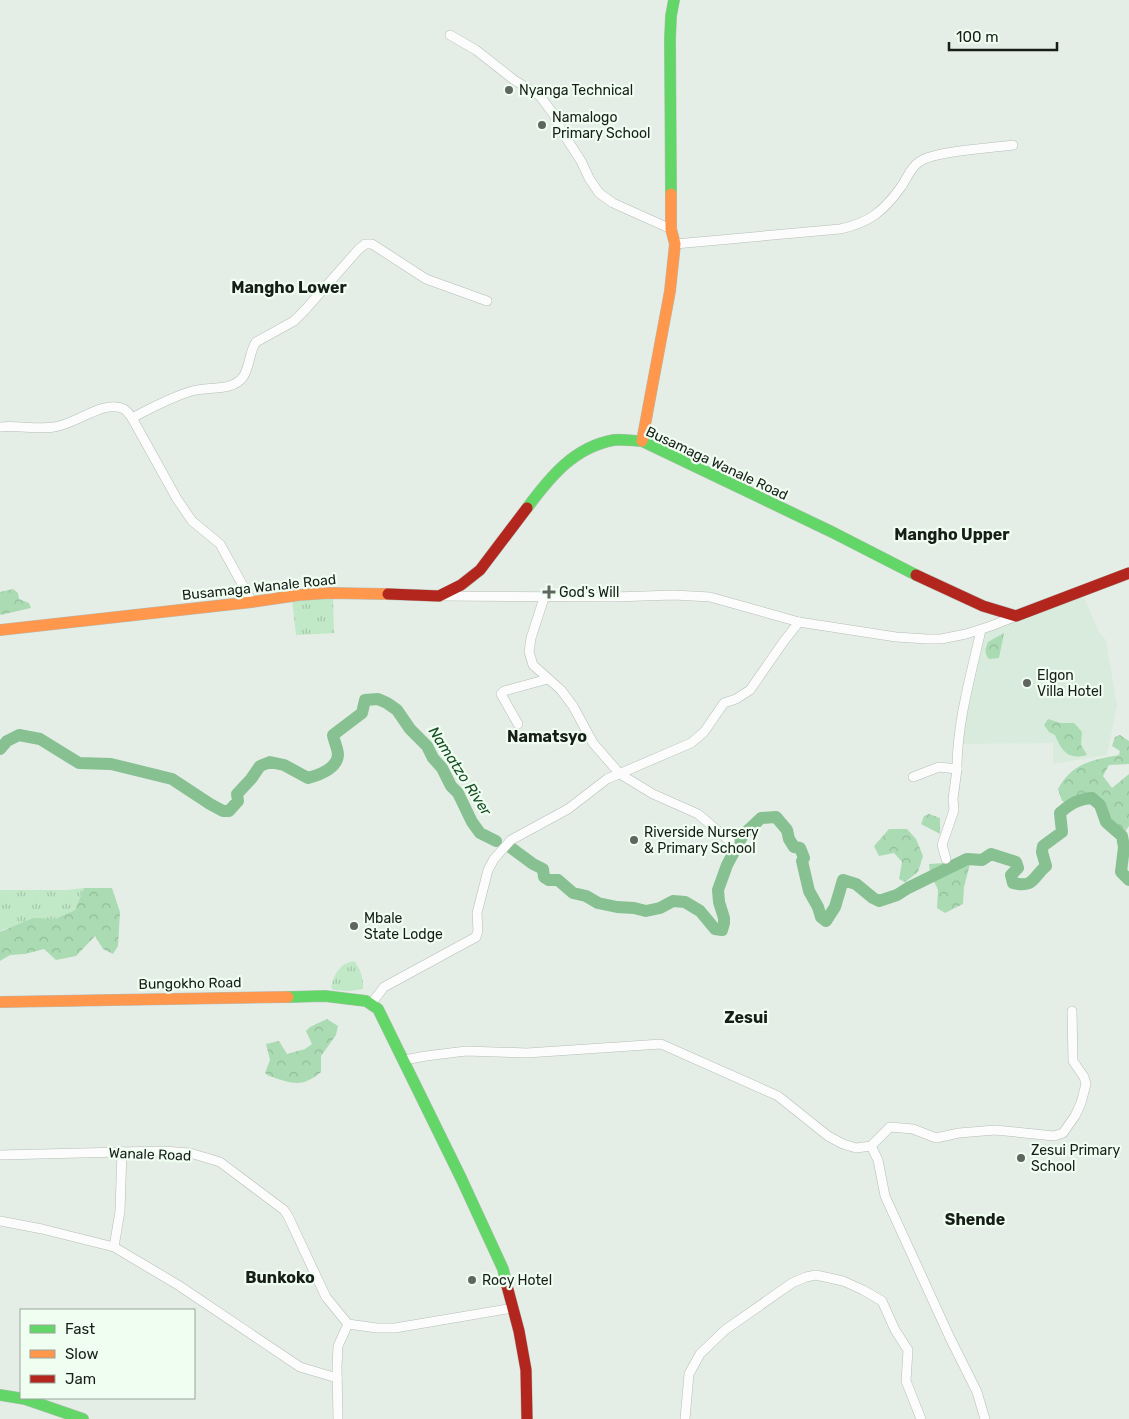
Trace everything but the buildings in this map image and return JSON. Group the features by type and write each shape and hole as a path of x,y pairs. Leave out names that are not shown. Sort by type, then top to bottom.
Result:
{"street":[{"path":"642,441 670,292 675,244 671,229 670,39 674,0"},
{"path":"450,35 476,50 514,80 540,96 554,115 599,194 613,203 671,229"},
{"path":"675,244 856,226 870,220 882,210 920,161 936,155 1013,145"},
{"path":"132,418 193,390 222,387 236,383 243,377 252,347 256,342 294,321 365,244 372,244 426,279 487,301"},
{"path":"0,427 51,428 65,426 98,410 110,407 124,410 132,418 177,499 192,521 220,544 252,602"},
{"name":"Busamaga Wanale Road","path":"0,630 299,595 329,593 439,596 461,585 480,570 547,481 572,457 596,445 616,440 642,441 832,532 934,584 983,606 1016,616"},
{"path":"439,596 614,597 674,595 710,598 799,622 896,637 926,639 955,637 981,630 1129,573"},
{"path":"546,596 531,638 529,652 533,665 561,690 573,706 593,743 620,774 653,794 698,814 730,841"},
{"path":"527,1419 527,1380 513,1308 499,1258 404,1060 375,1007 384,987 476,936 478,930 477,913 486,876 490,865 502,848 511,840 560,814 596,786 673,752 698,738 724,703 736,699 750,690 799,622"},
{"path":"946,860 942,845 954,810 953,799 957,753 981,630"},
{"path":"518,724 501,694 504,691 548,678"},
{"path":"914,777 939,767 957,769"},
{"name":"Bungokho Road","path":"0,1002 308,996 355,998 375,1007"},
{"path":"404,1060 466,1051 527,1053 661,1044 778,1096 828,1136 856,1148 871,1146 890,1127 913,1128 936,1138 968,1132 995,1130 1054,1136 1063,1133 1075,1116 1086,1084 1074,1061 1072,1010"},
{"path":"871,1146 878,1160 885,1196 977,1392 985,1419"},
{"path":"114,1247 120,1211 122,1151"},
{"name":"Wanale Road","path":"0,1155 122,1151 190,1153 220,1162 275,1203 288,1216 330,1303 348,1324"},
{"path":"0,1221 60,1233 114,1247 178,1285 300,1367 338,1378"},
{"path":"685,1419 689,1374 700,1354 726,1330 792,1283 816,1275 843,1281 882,1301 890,1321 908,1350 906,1380 921,1419"},
{"path":"338,1419 338,1346 348,1324 376,1328 395,1328 513,1308"},
{"path":"0,1395 20,1398"},
{"path":"25,1399 82,1419"}],"shaded area":[{"path":"1083,596 1100,634 1106,640 1117,705 1107,755 1053,764 1053,743 959,744 983,631"}],"green space":[{"path":"13,589 18,593 19,599 29,603 31,608 0,615 0,592"},
{"path":"333,597 334,633 296,635 292,599"},
{"path":"1004,633 999,658 989,659 986,655 988,642"},
{"path":"1048,719 1061,723 1074,723 1082,732 1081,745 1087,755 1075,756 1066,753 1055,735 1049,732 1044,725"},
{"path":"1120,735 1129,741 1129,764 1109,765 1103,776 1112,788 1129,774 1129,826 1122,836 1106,822 1100,805 1092,798 1080,799 1070,804 1062,801 1058,789 1076,768 1092,761 1119,755 1120,751 1112,746 1115,737"},
{"path":"929,814 940,818 940,834 921,824 924,816"},
{"path":"889,829 907,829 916,839 923,856 918,872 905,882 899,879 902,862 894,853 879,856 874,846"},
{"path":"961,858 970,864 964,887 963,904 945,913 937,908 938,890 930,872 929,864 945,863"},
{"path":"84,888 75,910 55,919 4,929 0,932 0,890 67,890"},
{"path":"84,888 112,888 120,912 118,946 113,954 103,949 95,936 76,956 56,960 44,949 25,954 10,955 0,961 0,932 33,918 55,919 75,910"},
{"path":"354,961 361,974 363,989 350,991 333,990 331,987 338,970 345,964"},
{"path":"327,1019 338,1026 336,1035 321,1056 321,1072 302,1083 277,1079 265,1073 270,1060 266,1044 279,1041 287,1054 305,1049 312,1044 306,1031"}],"waterway":[{"name":"Namatzo River","path":"0,749 7,741 19,735 40,739 79,763 111,764 172,779 210,804 223,811 229,811 238,801 237,794 260,766 270,762 284,765 308,778 331,768 338,755 333,735 362,713 365,700 378,699 397,710 410,729 427,746 433,758 442,768 451,786 458,793 472,822 480,833 496,841"},
{"path":"510,847 543,869 544,877 549,880 558,880 573,893 586,896 598,903 646,911 660,908 673,901 685,902 700,911 715,929 722,930 724,918 719,902 718,890 727,865 743,835 761,818 776,817 787,830 789,839 794,847 800,848 804,858 802,861 809,891 821,917 826,921 835,907 843,880 856,884 879,901 897,895 967,859 982,860 991,854 1016,862 1018,868 1011,875 1013,883 1029,883 1046,866 1042,852 1043,846 1062,832 1060,813 1074,802 1092,798 1100,805 1106,822 1122,836 1124,847 1121,872 1129,880"}],"traffic: fast":[{"path":"671,194 670,39 674,0"},
{"path":"527,508 564,465 587,449 614,440 642,441 832,532 916,575"},
{"path":"288,997 325,996 366,1001 378,1009 461,1178 503,1269 507,1286"},
{"path":"0,1395 20,1398"},
{"path":"25,1399 83,1419"}],"traffic: slow":[{"path":"642,441 670,291 675,244 671,229 671,194"},
{"path":"0,630 299,595 329,593 388,594"},
{"path":"0,1002 288,997"}],"traffic: jam":[{"path":"388,594 439,596 461,585 480,570 527,508"},
{"path":"916,575 983,606 1016,616 1129,573"},
{"path":"507,1286 519,1331 526,1370 527,1419"}],"place":[{"name":"Nyanga Technical","path":"509,90"},
{"name":"Namalogo Primary School","path":"542,125"},
{"name":"God's Will","path":"549,592"},
{"name":"Elgon Villa Hotel","path":"1027,683"},
{"name":"Riverside Nursery & Primary School","path":"634,840"},
{"name":"Mbale State Lodge","path":"354,926"},
{"name":"Zesui Primary School","path":"1021,1158"},
{"name":"Rocy Hotel","path":"472,1280"}],"district":[{"name":"Mangho Lower","path":"289,287"},
{"name":"Mangho Upper","path":"952,534"},
{"name":"Namatsyo","path":"547,736"},
{"name":"Zesui","path":"746,1017"},
{"name":"Shende","path":"975,1219"},
{"name":"Bunkoko","path":"280,1277"}]}
